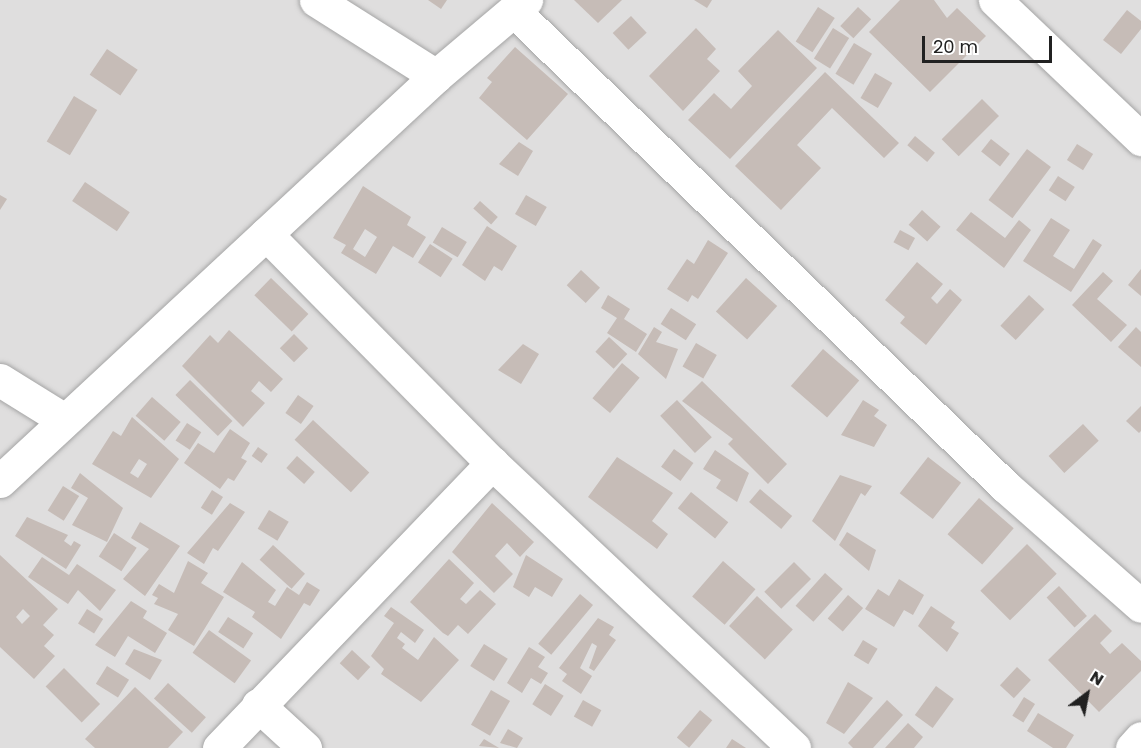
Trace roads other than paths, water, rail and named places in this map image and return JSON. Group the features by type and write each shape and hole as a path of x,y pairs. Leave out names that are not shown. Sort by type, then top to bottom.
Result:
{"street":[{"path":"316,0 436,76"},
{"path":"995,0 1141,139"},
{"path":"6,466 63,419 436,76 520,5 1005,486 1141,606"},
{"path":"266,234 492,464 794,748"},
{"path":"0,380 63,419"},
{"path":"219,748 492,464"},
{"path":"258,705 304,748"},
{"path":"1132,748 1141,738"}]}
